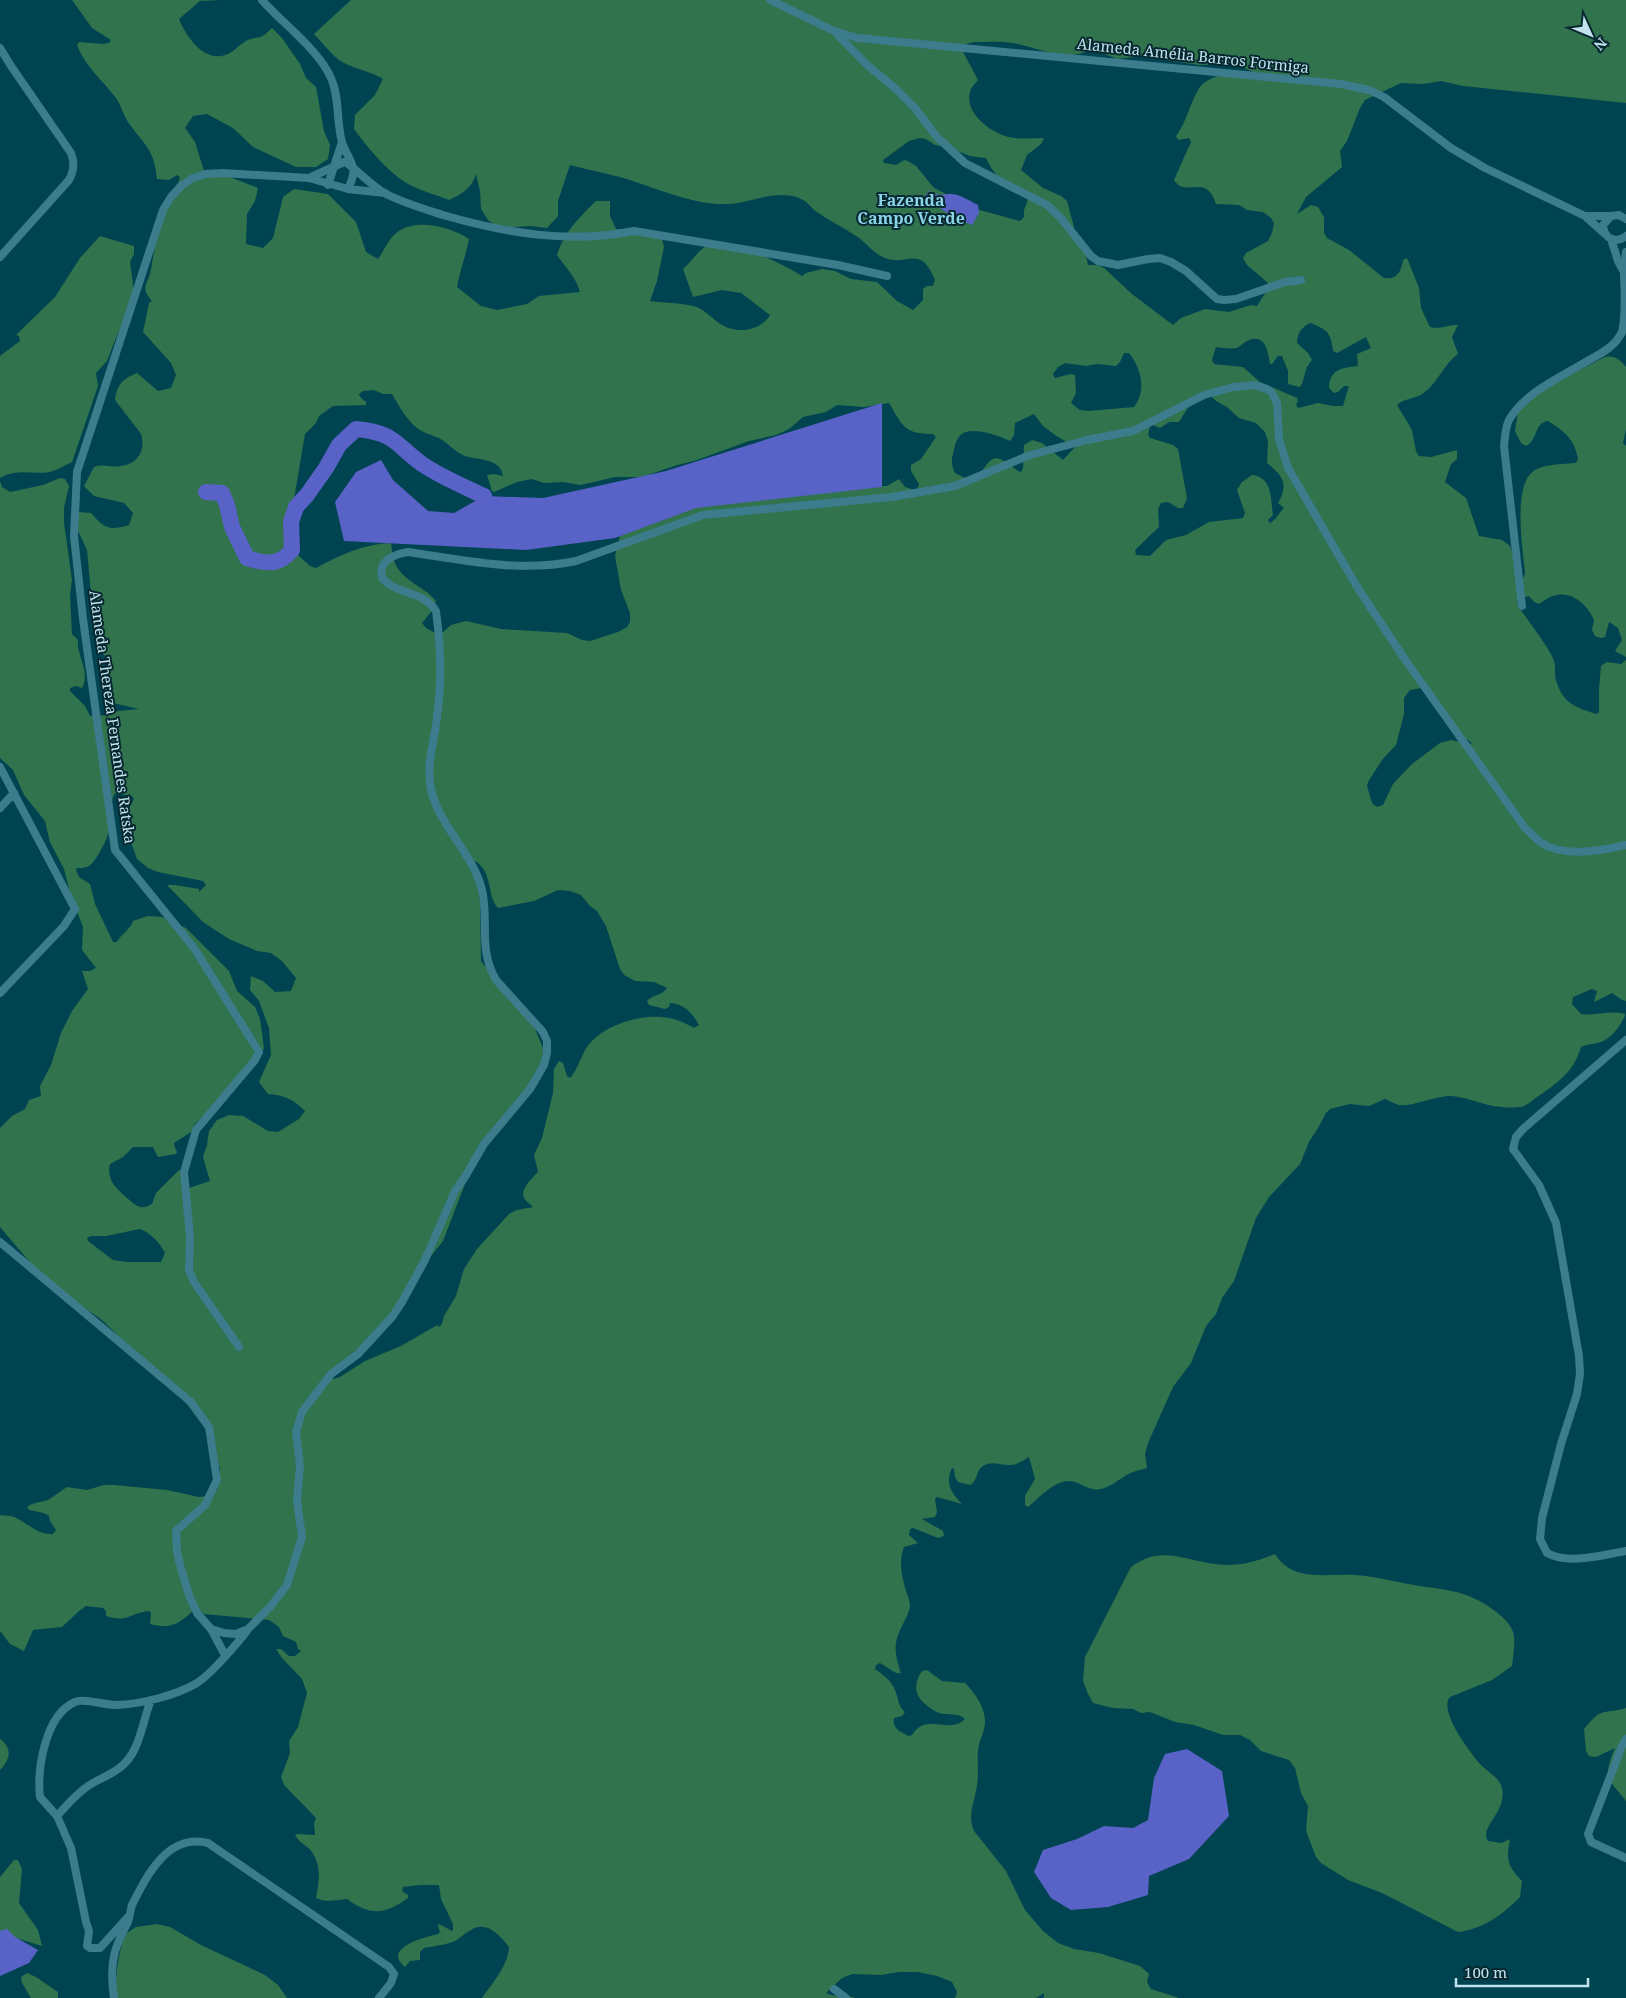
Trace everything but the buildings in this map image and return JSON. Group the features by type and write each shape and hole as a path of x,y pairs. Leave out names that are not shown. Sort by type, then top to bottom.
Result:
{"street":[{"path":"262,0 322,60 331,78 337,96 342,142 354,169 354,175 348,189"},
{"name":"Alameda Amélia Barros Formiga","path":"770,0 834,31 858,38 1011,51 1341,84 1369,90 1384,97 1451,148 1468,158 1585,216"},
{"path":"834,31 915,108 936,136 965,163 1047,205 1059,216 1091,256 1098,261 1118,265 1160,258 1186,271 1217,299 1224,300 1236,299 1285,282 1301,280"},
{"path":"0,48 71,153 74,163 73,172 69,180 0,257"},
{"path":"328,184 332,167 342,142"},
{"path":"332,167 344,162 354,169"},
{"name":"Alameda Thereza Fernandes Ratska","path":"309,178 332,167"},
{"name":"Alameda Thereza Fernandes Ratska","path":"354,169 385,193 415,206 466,221 553,237 608,236 634,230 829,263 887,276"},
{"name":"Alameda Thereza Fernandes Ratska","path":"239,1347 194,1282 189,1270 190,1238 184,1172 196,1130 255,1060 259,1052 194,948 115,850 83,620 74,536 77,472 163,210 180,186 193,178 206,174 222,173 309,178 348,189 385,193"},
{"path":"1585,216 1613,215 1626,210"},
{"path":"1613,215 1626,219"},
{"path":"1613,215 1603,225 1624,272"},
{"path":"1585,216 1608,237 1620,240 1626,236"},
{"path":"1522,606 1504,446 1506,430 1509,421 1526,401 1549,384 1606,350 1617,340 1623,330 1626,319 1624,272 1626,252"},
{"path":"129,1916 100,1948 90,1948 87,1946 89,1931 71,1848 57,1816 40,1798 39,1776 46,1742 63,1709 76,1701 114,1705 152,1700 196,1683 207,1674 270,1607 287,1585 302,1537 297,1500 300,1466 296,1432 302,1412 331,1374 358,1354 392,1317 425,1260 455,1191 465,1178 484,1144 530,1089 544,1065 547,1053 547,1042 543,1032 496,980 491,971 485,950 483,896 479,880 434,799 430,782 430,761 442,677 436,611 431,603 425,599 395,589 382,578 383,566 395,554 408,552 518,566 556,566 576,561 703,514 892,498 954,486 1030,456 1087,440 1133,430 1204,395 1234,387 1255,385 1267,389 1277,403 1279,440 1288,468 1359,590 1406,661 1525,828 1540,842 1567,851 1612,848 1626,845"},
{"path":"0,767 75,909 64,926 0,993"},
{"path":"0,808 14,793"},
{"path":"1626,1040 1523,1128 1516,1137 1513,1149 1539,1185 1556,1223 1579,1356 1580,1374 1577,1394 1561,1444 1542,1518 1540,1539 1547,1553 1560,1558 1581,1558 1626,1551"},
{"path":"0,1242 191,1402 209,1427 217,1480 205,1505 176,1531 176,1551 189,1595 197,1613 211,1629 225,1655"},
{"path":"211,1629 236,1634 248,1629"},
{"path":"57,1816 76,1795 125,1764 136,1747 144,1717 152,1700"},
{"path":"1626,1739 1588,1834 1591,1842 1626,1858"},
{"path":"114,1998 112,1983 114,1956 131,1908 146,1878 166,1854 183,1843 197,1840 208,1843 389,1967 394,1974 391,1983 379,1998"},
{"path":"834,1989 846,1998"}],"green space":[{"path":"72,0 222,0 200,1 179,19 185,32 207,54 214,56 225,55 248,40 262,36 272,28 282,38 300,64 306,78 316,87 324,131 330,145 328,159 316,167 296,167 253,147 233,128 207,114 193,116 185,128 195,142 204,171 216,176 230,177 258,188 255,201 247,214 246,244 263,248 273,238 283,197 294,189 328,194 356,222 366,252 378,259 393,236 410,226 431,225 441,227 452,230 469,239 457,287 481,306 497,310 527,304 539,296 580,292 573,277 557,255 568,232 583,214 596,201 610,201 610,216 616,229 646,229 661,233 664,247 657,281 650,301 697,307 722,325 741,330 761,325 770,315 741,293 722,290 693,297 683,269 705,247 714,244 726,245 755,252 802,276 806,273 822,269 835,271 851,279 877,282 897,301 913,310 923,300 923,289 927,286 933,286 935,280 923,261 911,258 888,259 879,255 859,238 817,212 805,201 793,196 774,196 735,203 714,204 678,196 625,179 570,165 558,201 558,216 547,228 531,226 499,228 488,220 481,209 480,191 476,174 466,190 449,200 404,182 380,161 354,129 355,115 375,95 383,79 349,66 339,60 314,34 351,0 1626,0 1626,103 1463,86 1441,81 1423,84 1401,83 1365,100 1347,141 1340,151 1342,167 1306,197 1297,214 1311,205 1318,207 1324,217 1324,233 1327,238 1349,250 1384,278 1392,278 1398,274 1403,260 1407,258 1419,288 1421,308 1430,327 1438,328 1458,325 1452,337 1458,354 1425,392 1397,405 1412,430 1416,451 1419,456 1431,457 1457,450 1457,459 1451,464 1445,482 1466,498 1479,536 1502,540 1510,546 1522,582 1525,573 1520,516 1521,500 1529,476 1541,467 1576,463 1578,459 1574,446 1568,436 1548,421 1540,425 1530,443 1526,446 1521,443 1515,431 1518,412 1534,393 1605,357 1617,359 1626,367 1626,429 1623,443 1626,446 1626,657 1615,651 1622,640 1618,628 1609,622 1605,637 1595,636 1592,630 1594,620 1578,600 1566,595 1560,595 1549,597 1539,604 1534,602 1529,596 1521,598 1517,602 1552,656 1555,663 1556,680 1562,694 1576,707 1597,714 1599,712 1601,666 1607,662 1621,664 1626,660 1626,1001 1612,993 1594,1002 1597,991 1592,989 1573,997 1572,1004 1581,1014 1614,1013 1625,1014 1625,1016 1618,1028 1609,1037 1601,1042 1581,1047 1574,1063 1565,1075 1524,1106 1513,1108 1493,1106 1465,1098 1448,1096 1404,1105 1397,1105 1385,1099 1369,1106 1350,1104 1330,1109 1309,1142 1300,1164 1269,1197 1256,1218 1234,1281 1222,1298 1216,1314 1206,1326 1191,1363 1173,1387 1148,1443 1145,1454 1147,1468 1130,1473 1101,1489 1090,1488 1075,1482 1062,1482 1050,1488 1028,1507 1025,1505 1025,1496 1035,1479 1029,1457 1013,1465 986,1464 979,1470 973,1483 970,1485 958,1482 952,1468 949,1479 950,1488 962,1504 937,1497 935,1499 937,1512 935,1517 922,1519 943,1531 944,1536 938,1538 913,1528 910,1529 909,1535 918,1543 904,1547 902,1553 901,1570 910,1605 909,1612 896,1642 896,1653 901,1673 896,1673 880,1663 876,1665 875,1669 894,1687 899,1704 905,1712 902,1716 894,1718 894,1725 898,1730 909,1736 924,1725 952,1725 965,1719 956,1715 938,1713 924,1703 916,1691 917,1682 922,1671 927,1670 942,1681 965,1683 969,1687 982,1707 985,1718 984,1731 978,1750 978,1781 971,1814 972,1825 974,1831 1006,1871 1025,1910 1043,1931 1058,1943 1140,1966 1149,1974 1147,1982 1151,1989 1179,1998 1044,1998 1044,1993 1036,1998 955,1998 957,1992 952,1982 937,1976 918,1972 899,1972 881,1975 852,1974 842,1978 826,1993 855,1998 482,1998 503,1967 508,1954 509,1947 492,1930 477,1927 455,1941 424,1948 420,1952 420,1960 410,1961 405,1967 399,1960 398,1954 408,1945 438,1934 440,1932 439,1924 453,1930 453,1924 441,1899 439,1885 403,1887 402,1891 408,1895 408,1898 392,1908 378,1911 363,1908 347,1899 327,1901 316,1898 319,1880 317,1863 312,1852 295,1835 315,1835 314,1823 316,1818 284,1785 281,1777 290,1753 289,1741 298,1727 307,1693 302,1679 276,1649 281,1649 289,1656 295,1656 301,1651 298,1649 296,1642 283,1636 279,1627 269,1620 204,1614 196,1608 175,1624 158,1626 150,1624 151,1613 149,1611 124,1618 114,1618 106,1616 106,1611 103,1608 86,1606 62,1627 33,1630 24,1651 10,1644 0,1631 0,1515 14,1517 38,1531 53,1534 56,1530 49,1516 29,1510 27,1507 48,1500 67,1487 87,1490 104,1485 114,1485 167,1490 199,1497 208,1496 217,1490 220,1468 207,1431 186,1403 102,1320 69,1297 45,1285 34,1267 0,1227 0,1128 12,1116 25,1109 29,1100 41,1096 40,1086 51,1065 61,1033 72,1011 88,989 82,971 90,971 96,968 82,950 83,927 70,893 64,869 50,842 45,821 24,795 13,770 0,758 0,481 2,487 10,492 43,485 60,478 65,479 69,486 64,508 64,523 72,580 70,595 72,634 78,640 85,676 82,688 76,686 70,688 70,691 85,706 90,716 109,715 118,711 139,709 109,702 105,698 103,684 110,661 99,650 94,627 87,550 77,529 78,512 91,513 107,527 116,528 129,525 133,513 124,503 94,496 84,486 94,467 101,465 127,465 136,459 141,451 141,434 115,400 119,386 137,373 158,391 171,388 176,375 171,363 143,332 149,303 152,301 145,289 150,274 158,232 163,215 180,177 177,175 169,180 157,179 151,153 128,122 116,98 84,59 77,45 79,42 103,44 109,43 111,40 92,28","holes":["974,42 1008,42 1045,52 1066,55 1087,52 1098,46 1105,54 1117,59 1141,56 1199,65 1236,64 1253,72 1218,76 1201,86 1176,136 1178,140 1189,138 1191,142 1174,180 1184,187 1207,189 1216,204 1239,205 1247,210 1263,212 1271,218 1274,223 1268,241 1246,253 1243,258 1247,265 1268,283 1266,292 1257,306 1251,305 1229,312 1205,309 1181,318 1173,325 1132,294 1104,268 1098,265 1088,265 1085,251 1075,231 1067,201 1061,196 1043,188 1021,170 1027,155 1041,144 1044,138 1010,137 998,133 984,124 973,112 969,97 972,87 978,80 962,50 962,45","920,138 926,139 935,145 950,148 970,156 986,158 999,177 1009,186 1029,197 1024,210 1024,217 1020,221 976,209 934,188 916,166 908,161 904,160 896,165 884,163 883,160 909,141","1310,323 1320,327 1327,332 1333,351 1337,353 1366,337 1371,348 1357,354 1358,366 1342,369 1334,373 1330,382 1329,388 1334,393 1344,386 1349,386 1343,406 1318,403 1298,408 1296,405 1297,398 1260,382 1243,367 1214,364 1212,360 1216,347 1236,348 1247,341 1258,339 1262,341 1267,349 1270,364 1278,356 1282,356 1288,371 1288,384 1300,387 1307,367 1312,360 1308,353 1297,343 1302,328","1124,353 1129,353 1137,365 1141,386 1140,394 1134,407 1080,410 1071,403 1076,393 1075,375 1071,374 1055,378 1053,374 1058,367 1065,363 1086,366 1097,364 1116,366","374,390 383,394 392,394 400,408 419,430 439,438 465,456 488,461 498,466 503,476 487,475 494,492 517,482 532,479 544,483 563,482 581,485 615,477 642,477 749,441 776,435 789,429 803,417 826,412 837,405 864,407 889,403 905,427 923,434 933,434 936,437 921,459 911,465 911,471 919,484 917,491 905,487 899,479 887,486 882,486 872,474 632,516 620,535 615,556 621,590 630,613 630,622 627,627 618,632 590,641 582,640 567,633 501,629 466,621 451,625 442,633 437,634 426,628 422,623 434,608 436,601 399,570 394,561 391,543 352,551 316,568 310,566 298,555 293,541 292,511 305,434 316,423 319,416 333,406 366,405 366,402 359,394 363,391","1202,392 1207,392 1239,418 1256,423 1265,432 1268,441 1267,463 1277,472 1284,485 1278,503 1284,508 1275,519 1270,523 1268,520 1273,515 1271,495 1267,484 1264,480 1252,475 1242,482 1237,490 1245,513 1243,518 1209,522 1186,535 1166,540 1150,556 1136,555 1135,550 1159,527 1158,509 1161,503 1168,502 1178,508 1183,508 1187,498 1178,449 1173,445 1150,438 1148,435 1150,426 1153,425 1160,428 1169,422 1179,422 1194,398","1034,414 1043,426 1075,447 1063,460 1042,443 1032,440 1024,445 1023,468 1021,472 1003,460 996,458 990,461 981,472 967,479 955,473 952,457 959,436 963,433 980,431 1000,436 1010,441 1014,435 1015,423","1422,688 1465,738 1472,743 1451,740 1440,743 1412,764 1393,784 1383,805 1377,807 1372,803 1367,786 1368,782 1382,760 1396,745 1404,714 1404,698 1410,690","115,793 132,796 134,799 123,820 137,859 148,868 158,872 203,881 206,885 199,892 199,889 167,885 203,922 229,939 257,951 271,953 282,961 296,978 291,991 275,992 263,981 251,976 250,990 259,1001 269,1028 271,1055 259,1082 268,1094 288,1098 305,1111 299,1119 278,1132 268,1131 243,1116 229,1115 217,1120 209,1131 203,1157 210,1181 189,1188 185,1172 179,1170 156,1193 152,1204 146,1207 135,1205 116,1188 111,1179 110,1164 123,1157 133,1147 153,1147 158,1157 176,1154 174,1143 197,1128 194,1125 259,1060 264,1048 260,1019 255,1007 237,991 229,971 186,928 162,917 148,916 133,921 117,942 113,942 95,904 90,884 79,877 76,870 77,868 89,866 103,847 111,824 111,804","475,861 485,872 494,903 498,908 534,901 558,890 570,891 581,895 597,911 606,926 620,969 624,975 635,981 654,982 667,988 647,1001 649,1005 665,1009 669,1007 670,1003 680,1005 691,1013 699,1025 694,1028 679,1021 655,1017 631,1020 609,1029 591,1042 570,1078 567,1076 563,1063 559,1061 554,1069 553,1093 542,1138 534,1155 538,1172 527,1184 523,1195 533,1207 517,1210 509,1214 477,1249 464,1269 456,1296 439,1327 437,1326 439,1324 401,1346 365,1361 334,1379 331,1376 363,1347 407,1295 424,1265 443,1241 477,1157 542,1066 543,1048 535,1029 481,961 478,882 473,865","140,1229 155,1239 165,1253 161,1262 113,1260 88,1241 87,1238 91,1236 106,1236"]},
{"path":"100,236 134,246 134,254 130,262 134,292 124,326 118,333 107,361 96,373 98,386 72,462 50,472 19,472 0,478 0,356 20,341 19,336 16,335 55,297 80,258"},
{"path":"1275,1554 1282,1563 1301,1573 1311,1575 1354,1575 1463,1594 1492,1609 1506,1620 1510,1626 1514,1640 1512,1666 1492,1680 1450,1697 1447,1703 1451,1720 1462,1740 1479,1763 1501,1785 1503,1794 1501,1803 1487,1830 1486,1836 1488,1841 1502,1843 1510,1839 1509,1862 1513,1871 1522,1881 1520,1897 1484,1925 1458,1932 1382,1893 1348,1880 1321,1863 1316,1857 1306,1831 1308,1806 1301,1793 1295,1768 1289,1760 1261,1751 1250,1740 1240,1735 1223,1735 1194,1725 1175,1722 1150,1712 1141,1713 1133,1709 1113,1708 1093,1703 1083,1681 1085,1657 1131,1567 1142,1560 1162,1555 1231,1565"},
{"path":"1626,1708 1626,1801 1609,1778 1609,1766 1615,1748 1596,1757 1589,1756 1586,1751 1584,1729 1595,1717 1603,1712"},
{"path":"0,1739 7,1746 9,1754 0,1770"},
{"path":"14,1860 18,1860 22,1869 19,1903 38,1930 42,1946 16,1938 0,1941 0,1877"},
{"path":"157,1924 170,1927 201,1945 265,1975 278,1985 287,1998 117,1998 117,1974 124,1935 136,1927"},
{"path":"27,1973 58,1992 58,1998 31,1998 22,1983 21,1977"}],"shaded area":[{"path":"929,191 938,195 952,194 978,205 979,213 972,225 953,217 924,197"},
{"path":"882,403 882,487 696,508 615,538 526,550 344,541 335,502 356,472 381,460 393,480 428,511 454,513 484,496 543,498 666,471"},
{"path":"1187,1749 1222,1771 1229,1816 1189,1859 1149,1876 1148,1895 1108,1907 1071,1910 1051,1898 1034,1872 1043,1850 1077,1839 1104,1826 1133,1828 1148,1820 1154,1778 1165,1754"},
{"path":"7,1929 15,1937 38,1950 29,1963 0,1976 0,1931"}],"waterway":[{"path":"206,492 222,493 232,527 247,558 260,562 277,561 292,550 291,522 296,507 326,468 339,445 356,429 387,436 429,469 484,496"}],"district":[{"name":"Fazenda Campo Verde","path":"911,209"}]}
